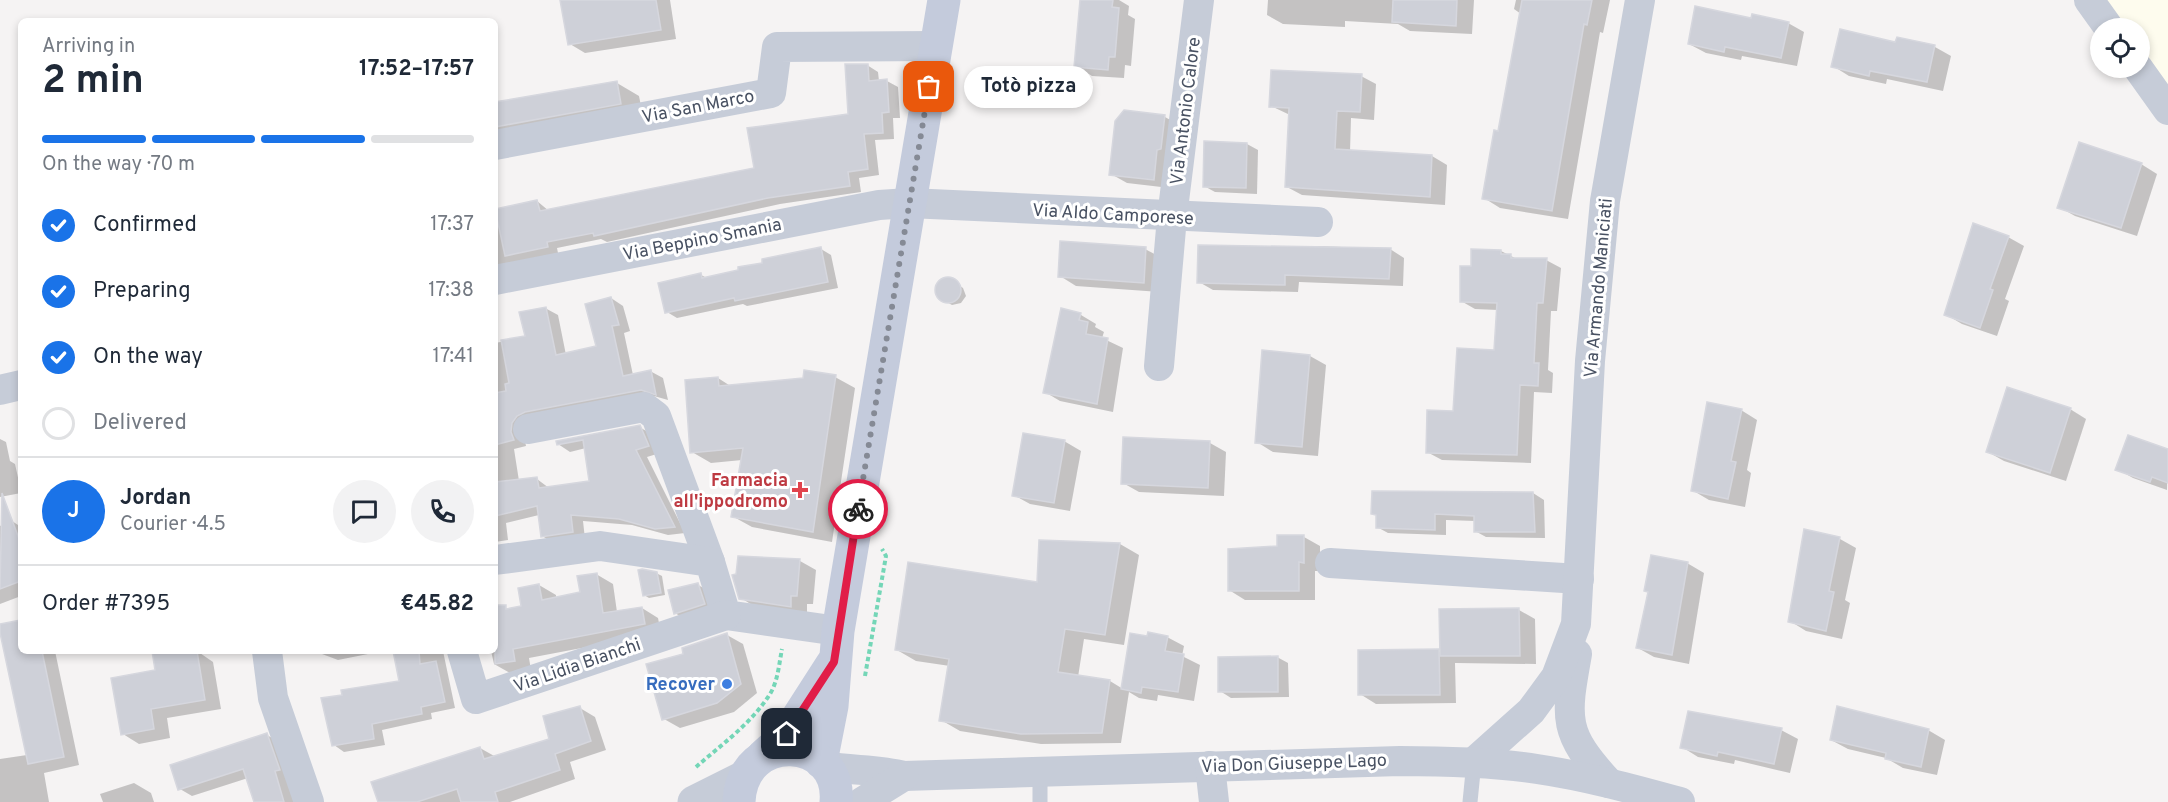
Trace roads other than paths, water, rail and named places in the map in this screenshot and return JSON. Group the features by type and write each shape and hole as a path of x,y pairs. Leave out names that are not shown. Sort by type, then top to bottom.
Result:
{"main road":[{"path":"823,764 832,706 836,647 944,0"},
{"path":"749,778 798,720 836,647"},
{"path":"749,778 775,751 794,750 812,755 823,764 833,780 836,802"}],"street":[{"name":"Via Antonio Calore","path":"1159,366 1172,217 1199,0"},
{"name":"Via Armando Maniciati","path":"1607,793 1580,750 1571,728 1569,698 1577,654 1576,624 1590,361 1605,201 1640,0"},
{"path":"2089,0 2102,18"},
{"name":"Via San Marco","path":"498,144 771,93 777,47 936,46"},
{"path":"2145,78 2168,110"},
{"name":"Via Aldo Camporese","path":"909,203 1318,222"},
{"name":"Via Beppino Smania","path":"498,279 879,205 909,203"},
{"path":"0,390 18,386"},
{"path":"528,429 644,406 651,410 656,416 710,562 726,615"},
{"path":"498,560 600,546 710,562"},
{"path":"1330,563 1579,579"},
{"name":"Via Lidia Bianchi","path":"463,654 476,699 726,615 787,623 836,647"},
{"name":"Via Armando Maniciati","path":"1474,762 1531,711 1556,677 1576,624"},
{"path":"267,654 273,698 309,802"},
{"name":"Via Don Giuseppe Lago","path":"823,764 885,770 904,776 1400,760 1474,762 1538,769 1607,793 1680,802"},
{"path":"1210,766 1214,802"},
{"name":"Via Don Giuseppe Lago","path":"862,802 904,776"},
{"path":"694,802 749,778"}],"lane":[{"path":"1470,802 1474,762"},
{"path":"1040,771 1040,802"}],"place":[{"name":"Totò pizza","path":"929,87"},
{"name":"Farmacia all'ippodromo","path":"800,490"},
{"name":"Recover","path":"727,684"}]}
